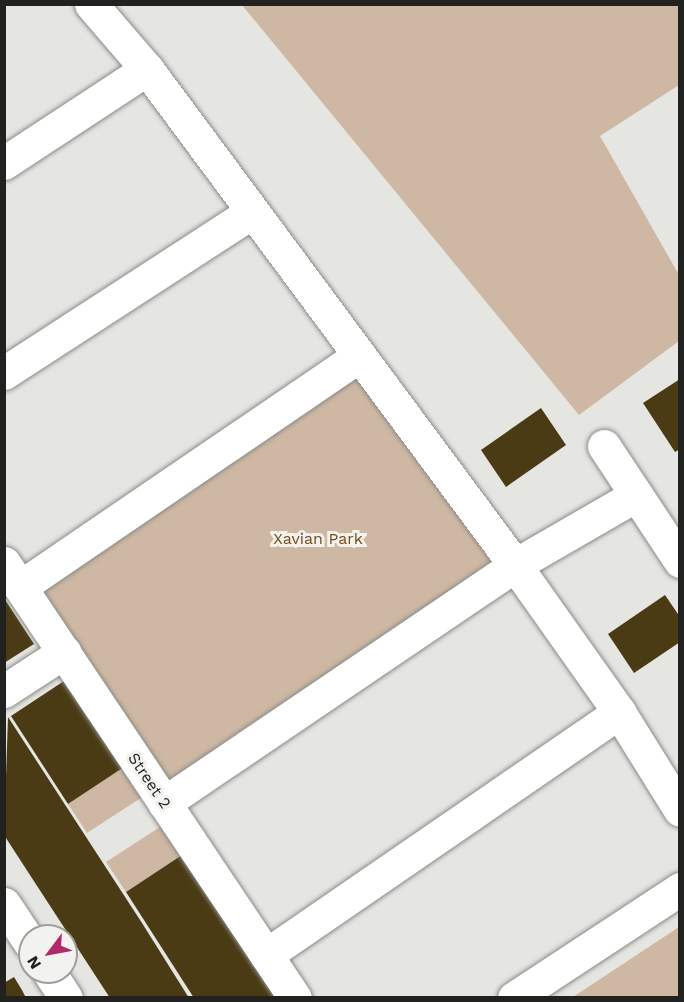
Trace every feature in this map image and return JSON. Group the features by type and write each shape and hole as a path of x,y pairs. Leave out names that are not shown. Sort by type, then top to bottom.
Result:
{"street":[{"path":"91,4 147,69 357,357 515,565 619,712 680,810"},
{"path":"4,163 147,69"},
{"path":"4,373 252,212"},
{"path":"12,575 357,357"},
{"path":"604,446 636,495 669,522 680,561"},
{"path":"164,803 515,565 636,495"},
{"name":"Street 2","path":"12,575 295,998"},
{"path":"4,691 64,652"},
{"path":"266,955 619,712"},
{"path":"514,998 680,889"},
{"path":"4,904 18,925"},
{"path":"57,984 66,998"}],"green space":[{"path":"242,5 679,5 679,85 600,136 679,275 679,341 579,415"},
{"name":"Xavian Park","path":"351,371 497,558 170,784 40,593"},
{"path":"124,767 144,796 87,833 68,804"},
{"path":"163,825 182,855 126,892 106,862"},
{"path":"679,927 679,997 573,997"}],"building":[{"path":"680,379 680,449 675,452 643,403"},
{"path":"541,408 566,445 506,487 481,450"},
{"path":"665,595 680,617 680,642 634,673 608,634"},
{"path":"4,598 34,644 4,663"},
{"path":"67,679 124,767 68,804 11,716"},
{"path":"8,717 189,998 110,998 78,949 78,924 62,924 4,835"},
{"path":"182,855 275,998 194,998 126,892"},
{"path":"14,977 26,998 4,998 4,983"}]}
